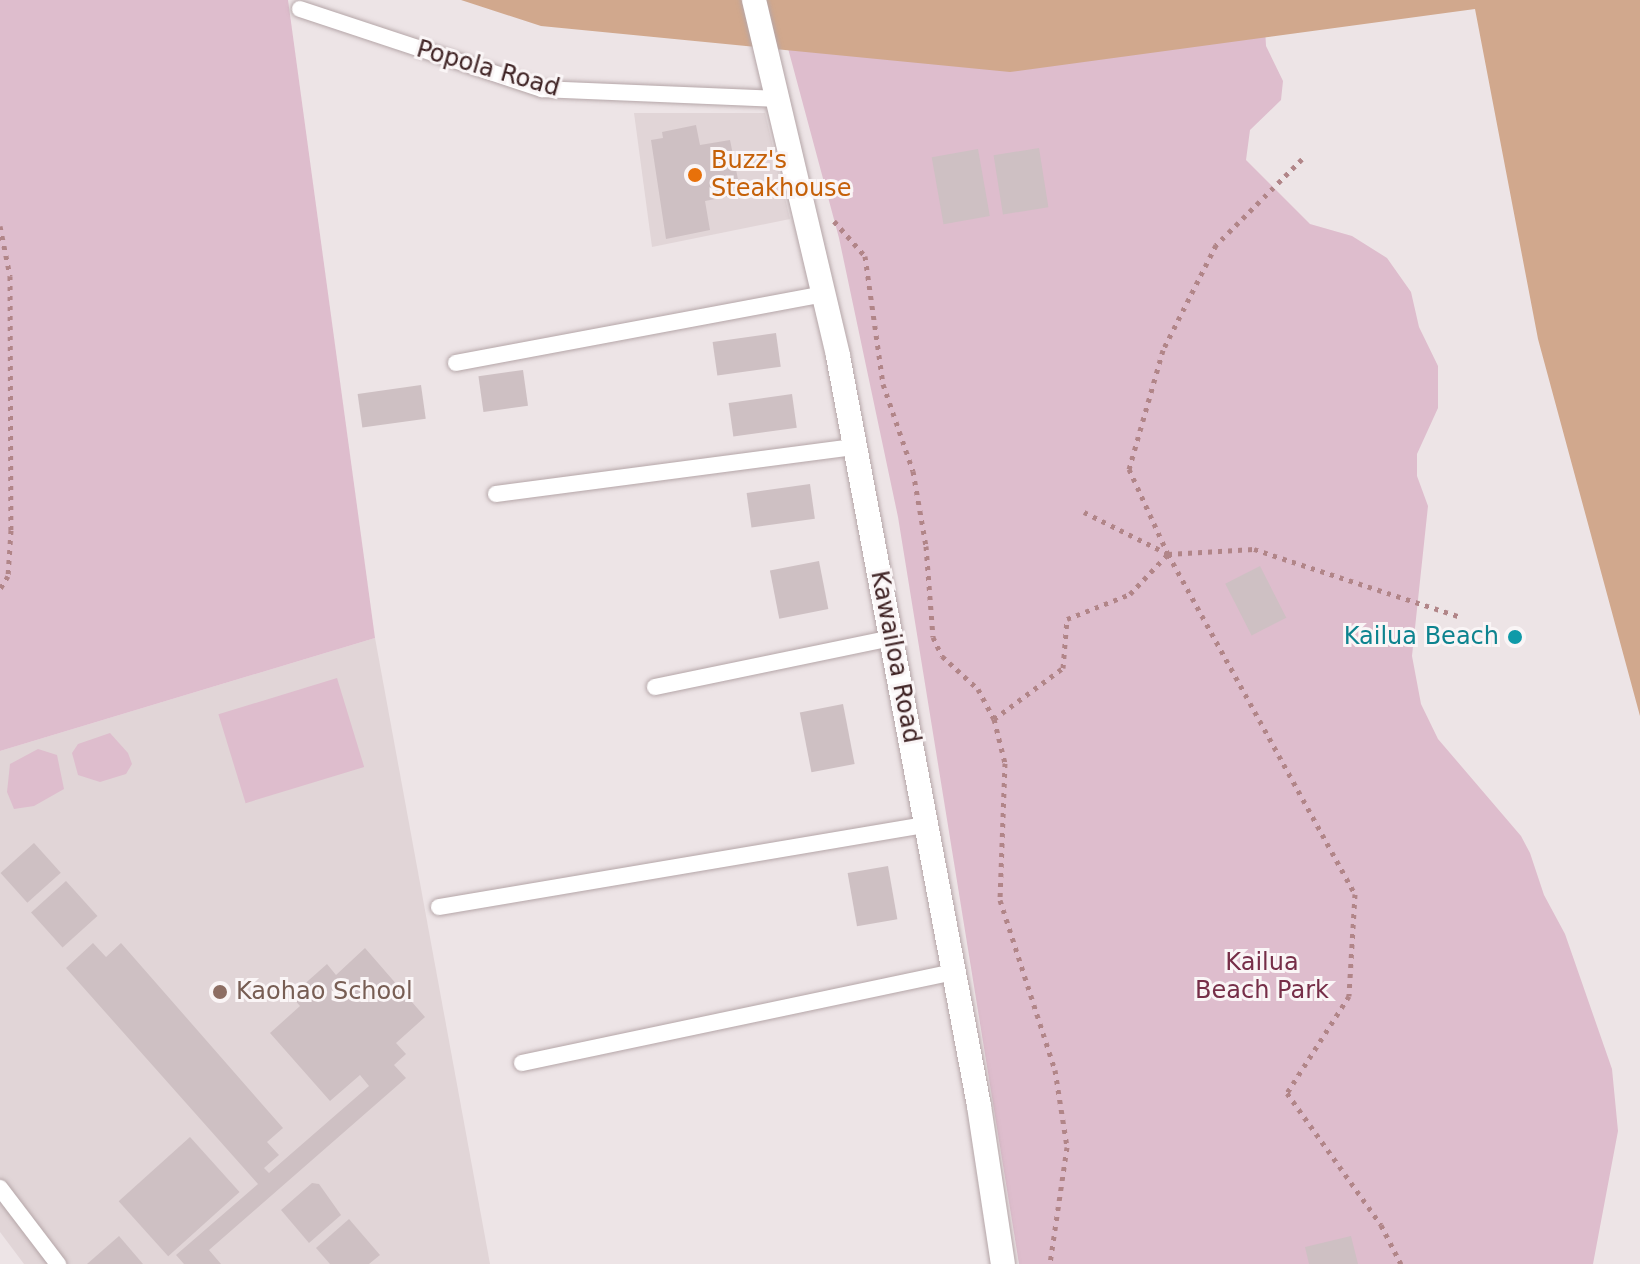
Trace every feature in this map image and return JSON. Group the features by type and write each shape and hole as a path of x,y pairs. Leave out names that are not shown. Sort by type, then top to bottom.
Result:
{"street":[{"name":"Kawailoa Road","path":"754,0 824,294 855,447 953,972 1003,1264"}],"lane":[{"name":"Popola Road","path":"300,9 542,89 778,99"},
{"path":"456,363 824,294"},
{"path":"496,494 855,447"},
{"path":"655,687 891,638"},
{"path":"439,907 926,825"},
{"path":"522,1063 953,972"},
{"path":"0,1188 58,1264"}],"path":[{"path":"1302,159 1216,245 1163,350 1129,469 1168,554 1355,894 1349,996 1287,1093 1381,1225 1401,1264"},
{"path":"827,212 865,256 883,384 913,471 926,546 933,637 942,656 978,689 994,719 1005,778 1000,900 1055,1070 1067,1147 1050,1264"},
{"path":"0,226 10,276 11,530 8,576 0,589"},
{"path":"1084,512 1168,554 1254,549 1458,616"},
{"path":"994,719 1063,668 1067,619 1130,594 1168,554"}],"shaded area":[{"path":"461,0 1640,0 1640,716 1538,339 1475,9 1010,72 541,26"},
{"path":"634,113 765,113 790,219 652,247"},
{"name":"Kaohao School","path":"375,638 490,1264 24,1264 0,1232 0,751"}],"green space":[{"path":"0,0 288,0 375,638 0,751"},
{"name":"Kailua Beach Park","path":"775,0 1265,27 1266,46 1283,81 1281,100 1250,130 1246,160 1310,224 1352,236 1387,258 1411,292 1419,327 1438,366 1438,408 1417,454 1417,476 1428,506 1412,656 1421,704 1438,739 1521,836 1530,853 1544,895 1565,934 1612,1069 1618,1131 1593,1264 1019,1264 898,517 839,238"},
{"path":"337,678 364,767 246,803 218,714"},
{"path":"110,733 128,753 132,764 126,774 100,782 78,775 72,753 78,744"},
{"path":"38,749 57,755 64,789 34,806 14,809 7,792 10,764"}],"building":[{"name":"Buzz's Steakhouse","path":"696,125 700,145 730,140 741,194 705,201 710,230 666,239 651,140 663,138 662,132"},
{"path":"1039,148 1048,207 1003,214 994,155"},
{"path":"978,149 990,216 944,224 932,157"},
{"path":"776,333 781,367 717,376 713,342"},
{"path":"523,370 528,406 483,412 478,376"},
{"path":"421,385 426,419 362,428 358,394"},
{"path":"792,394 797,428 733,437 729,403"},
{"path":"810,484 815,519 751,528 747,493"},
{"path":"819,561 828,609 779,619 770,571"},
{"path":"1260,566 1286,618 1252,635 1225,584"},
{"path":"843,704 855,764 811,772 800,712"},
{"path":"34,843 61,873 27,903 1,873"},
{"path":"888,866 897,919 857,926 848,873"},
{"path":"66,881 97,916 63,947 31,912"},
{"path":"93,943 106,957 121,943 283,1128 267,1142 279,1155 264,1168 269,1173 369,1086 360,1075 330,1101 270,1033 300,1006 291,996 327,964 336,975 365,948 425,1017 396,1043 406,1054 394,1065 406,1078 209,1250 221,1264 184,1264 176,1255 258,1184 66,968"},
{"path":"190,1137 240,1192 168,1256 119,1201"},
{"path":"312,1183 319,1184 341,1215 309,1243 281,1210"},
{"path":"349,1219 380,1255 369,1264 330,1264 316,1248"},
{"path":"119,1236 143,1264 87,1264"},
{"path":"1351,1236 1358,1264 1309,1264 1305,1247"}],"place":[{"name":"Buzz's Steakhouse","path":"695,175"},
{"name":"Kailua Beach","path":"1515,637"},
{"name":"Kaohao School","path":"220,992"}]}
